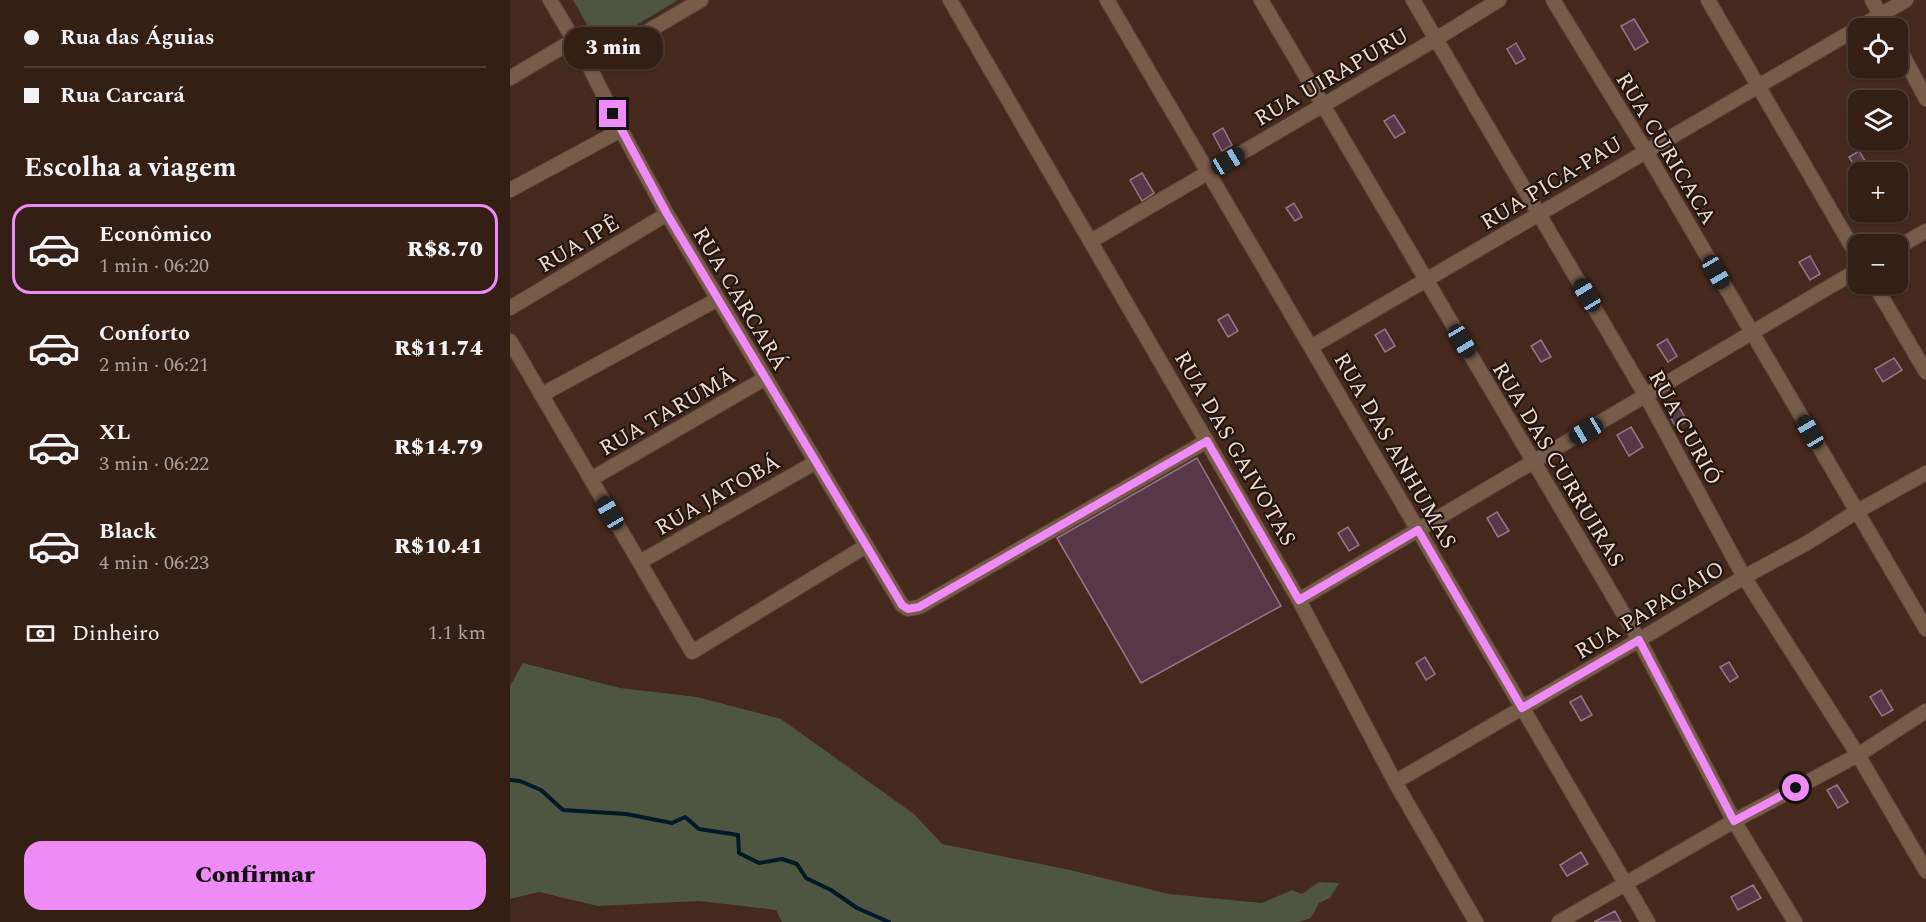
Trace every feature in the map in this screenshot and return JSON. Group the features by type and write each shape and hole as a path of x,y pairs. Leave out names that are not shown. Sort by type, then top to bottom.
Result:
{"street":[{"name":"RUA CARCARÁ","path":"550,0 589,66 667,214 764,379 902,605 908,609 919,607 1207,441"},
{"path":"589,66 701,0"},
{"name":"RUA DAS GAIVOTAS","path":"950,0 1299,600 1395,782 1476,922"},
{"name":"RUA DAS ANHUMAS","path":"1107,0 1648,922"},
{"name":"RUA DAS CURRUIRAS","path":"1261,0 1639,640 1734,821 1795,922"},
{"name":"RUA CURIÓ","path":"1413,0 1646,396 1744,577 1858,755 1926,871"},
{"name":"RUA UIRAPURU","path":"1090,241 1499,0"},
{"name":"RUA CURICACA","path":"1553,0 1645,150 1926,629"},
{"path":"1708,0 1848,239"},
{"path":"1872,0 1883,18"},
{"name":"RUA PICA-PAU","path":"1311,347 1645,150 1906,0"},
{"path":"510,78 574,40"},
{"path":"1908,65 1926,99"},
{"path":"510,190 621,130"},
{"name":"RUA IPÊ","path":"510,308 667,214"},
{"path":"1908,241 1926,231"},
{"path":"1299,600 1848,276"},
{"path":"1880,294 1926,372"},
{"path":"541,395 717,299"},
{"path":"512,347 692,652 866,546"},
{"name":"RUA TARUMÃ","path":"591,479 764,379"},
{"name":"RUA JATOBÁ","path":"640,562 816,462"},
{"name":"RUA PAPAGAIO","path":"1395,782 1926,472"},
{"path":"1558,922 1734,821 1858,755 1926,711"}],"green space":[{"path":"573,0 678,0 600,47"},
{"path":"523,663 620,688 697,697 781,719 914,814 942,844 1070,870 1169,894 1262,903 1292,890 1302,894 1319,882 1339,883 1330,898 1319,903 1311,918 1299,922 782,922 776,910 699,901 598,906 539,892 510,899 510,686"}],"building":[{"path":"1634,19 1648,42 1635,50 1621,26"},
{"path":"1516,43 1525,59 1516,64 1507,49"},
{"path":"1394,115 1405,132 1395,138 1384,121"},
{"path":"1223,128 1232,145 1222,151 1213,134"},
{"path":"1859,151 1866,162 1852,162 1849,157"},
{"path":"1142,173 1154,193 1142,201 1130,180"},
{"path":"1294,203 1302,217 1295,221 1286,208"},
{"path":"1810,256 1820,274 1810,280 1799,262"},
{"path":"1228,314 1238,331 1228,337 1218,320"},
{"path":"1385,329 1395,346 1385,352 1375,335"},
{"path":"1667,339 1677,356 1668,362 1657,345"},
{"path":"1541,340 1551,357 1541,362 1531,346"},
{"path":"1894,358 1902,370 1883,382 1875,369"},
{"path":"1678,405 1687,421 1676,427 1667,411"},
{"path":"1631,427 1643,447 1629,456 1617,435"},
{"path":"1197,458 1281,606 1141,683 1057,538"},
{"path":"1497,512 1509,531 1498,537 1487,518"},
{"path":"1348,527 1359,545 1349,551 1338,533"},
{"path":"1425,657 1435,674 1426,680 1416,663"},
{"path":"1729,662 1738,677 1730,682 1720,667"},
{"path":"1881,690 1893,710 1882,716 1870,697"},
{"path":"1581,696 1592,715 1581,721 1570,702"},
{"path":"1837,785 1848,802 1838,808 1827,790"},
{"path":"1581,852 1588,864 1567,876 1560,865"},
{"path":"1753,885 1761,898 1738,910 1731,897"},
{"path":"1615,911 1621,922 1594,922"}],"waterway":[{"path":"510,780 520,781 541,790 563,810 626,814 672,823 685,817 699,829 738,835 739,853 759,863 782,859 797,864 806,878 831,890 857,908 889,922"}],"route":[{"path":"613,114 667,214 764,379 902,605 908,609 919,607 1207,441 1299,600 1418,530 1522,708 1639,640 1734,821 1796,788"}]}
